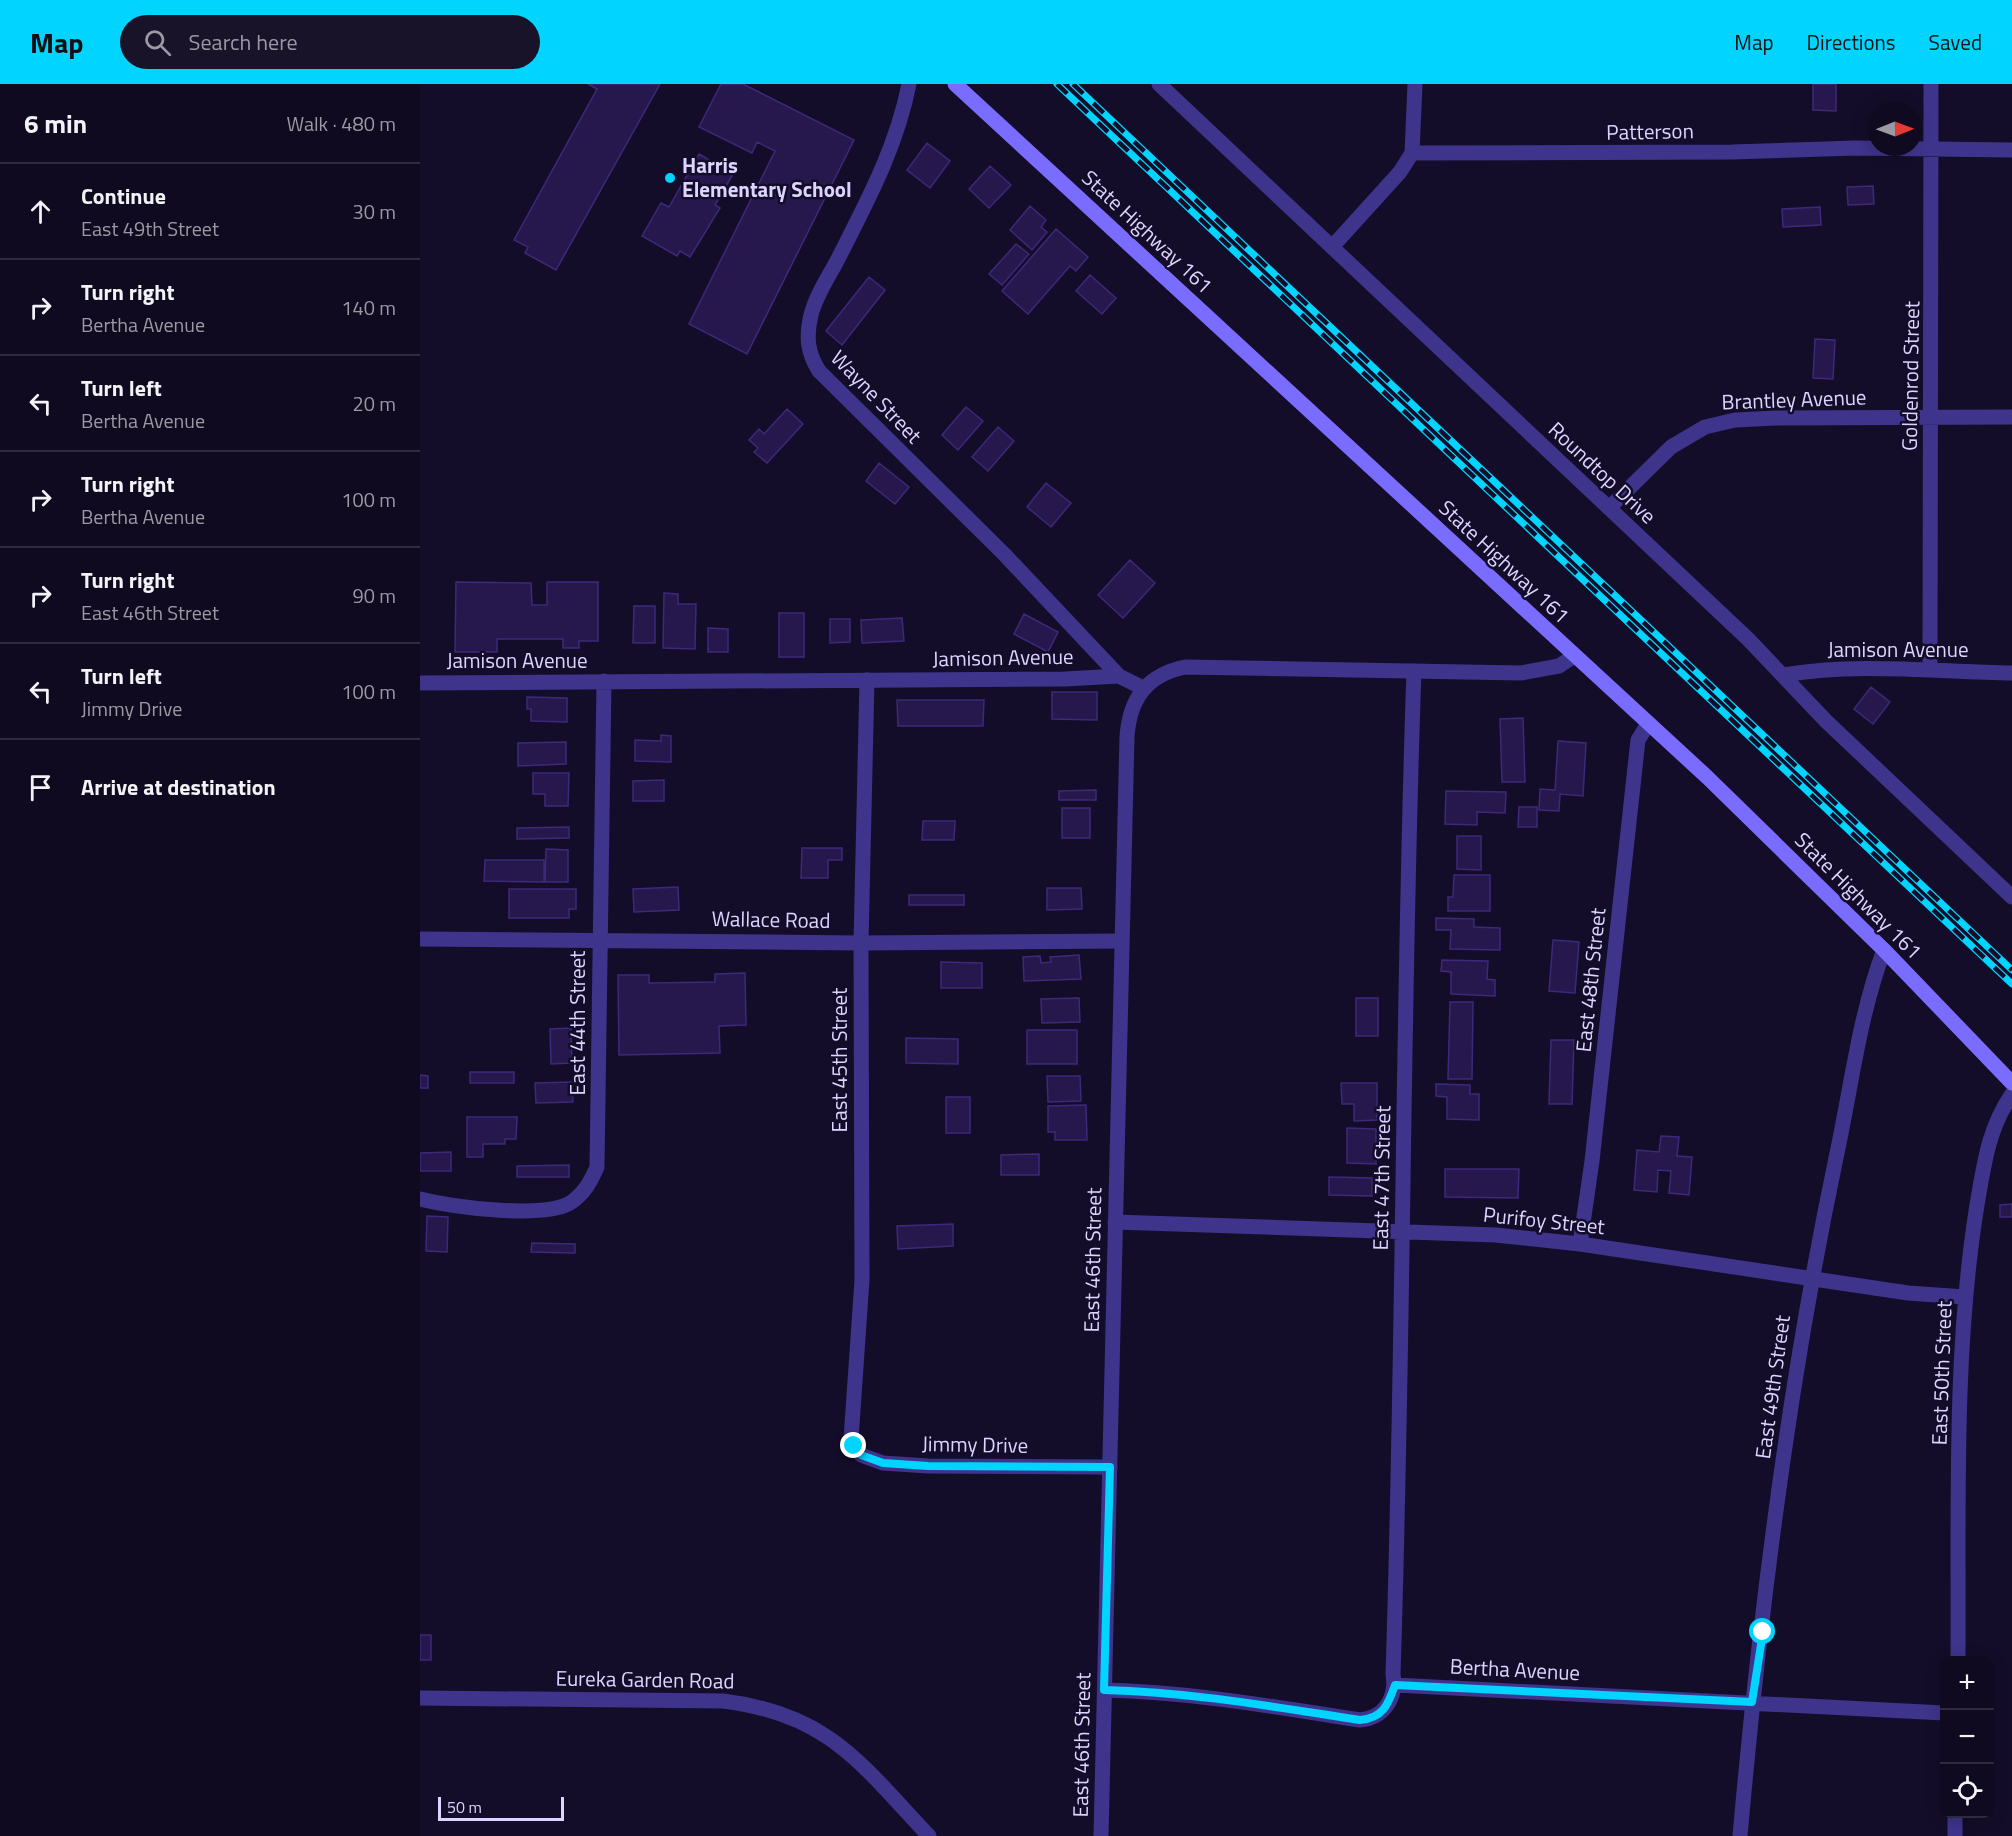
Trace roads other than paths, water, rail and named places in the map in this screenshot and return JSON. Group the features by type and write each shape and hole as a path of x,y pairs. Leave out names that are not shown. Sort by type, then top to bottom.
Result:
{"main road":[{"name":"State Highway 161","path":"955,84 1775,842 1884,950 2012,1083"}],"street":[{"name":"Wayne Street","path":"909,84 900,126 889,155 811,313 807,346 810,357 819,371 1004,554 1119,676"},
{"name":"Roundtop Drive","path":"1159,84 1609,508 1784,675 1826,721 2012,897"},
{"path":"1332,247 1400,172 1412,153 1415,84"},
{"name":"Goldenrod Street","path":"1930,669 1933,292 1931,84"},
{"name":"Patterson","path":"1412,153 1696,153 1855,148 1930,151 2012,150"},
{"name":"Brantley Avenue","path":"1609,508 1671,447 1705,427 1735,420 2012,417"},
{"path":"1143,688 1156,677 1185,668 1521,673 1559,666 1574,656"},
{"name":"Jamison Avenue","path":"1784,675 1809,671 1930,669 2012,673"},
{"name":"East 47th Street","path":"1395,1685 1392,1674 1403,1231 1405,967 1414,671"},
{"name":"Jamison Avenue","path":"420,682 1065,679 1119,676 1143,688"},
{"name":"East 45th Street","path":"851,1439 862,1280 861,943 867,680"},
{"name":"East 44th Street","path":"420,1199 464,1207 517,1210 554,1209 569,1203 591,1181 597,1167 604,681"},
{"name":"East 46th Street","path":"1101,1836 1127,728 1134,702 1143,688"},
{"name":"East 48th Street","path":"1580,1244 1592,1161 1638,741 1648,724"},
{"name":"Wallace Road","path":"420,939 861,943 1121,941"},
{"name":"East 49th Street","path":"1740,1836 1752,1702 1774,1525 1811,1277 1866,1008 1884,950"},
{"name":"East 50th Street","path":"1958,1656 1965,1297 1985,1154 2000,1111 2012,1094"},
{"name":"Purifoy Street","path":"1115,1222 1496,1235 1580,1244 1908,1293 1965,1297"},
{"name":"Jimmy Drive","path":"851,1439 861,1455 883,1463 928,1466 1110,1467"},
{"path":"1104,1690 1157,1691 1215,1697 1360,1720 1372,1719 1382,1713 1395,1685"},
{"name":"Bertha Avenue","path":"1395,1685 1940,1713"},
{"name":"Eureka Garden Road","path":"420,1698 723,1701 754,1704 784,1713 830,1737 854,1756 929,1836"},
{"path":"1955,1818 1955,1836"}],"railway":[{"path":"1057,84 2012,984"},
{"path":"1073,84 2012,970"}],"place":[{"name":"Harris Elementary School","path":"670,178"}]}
